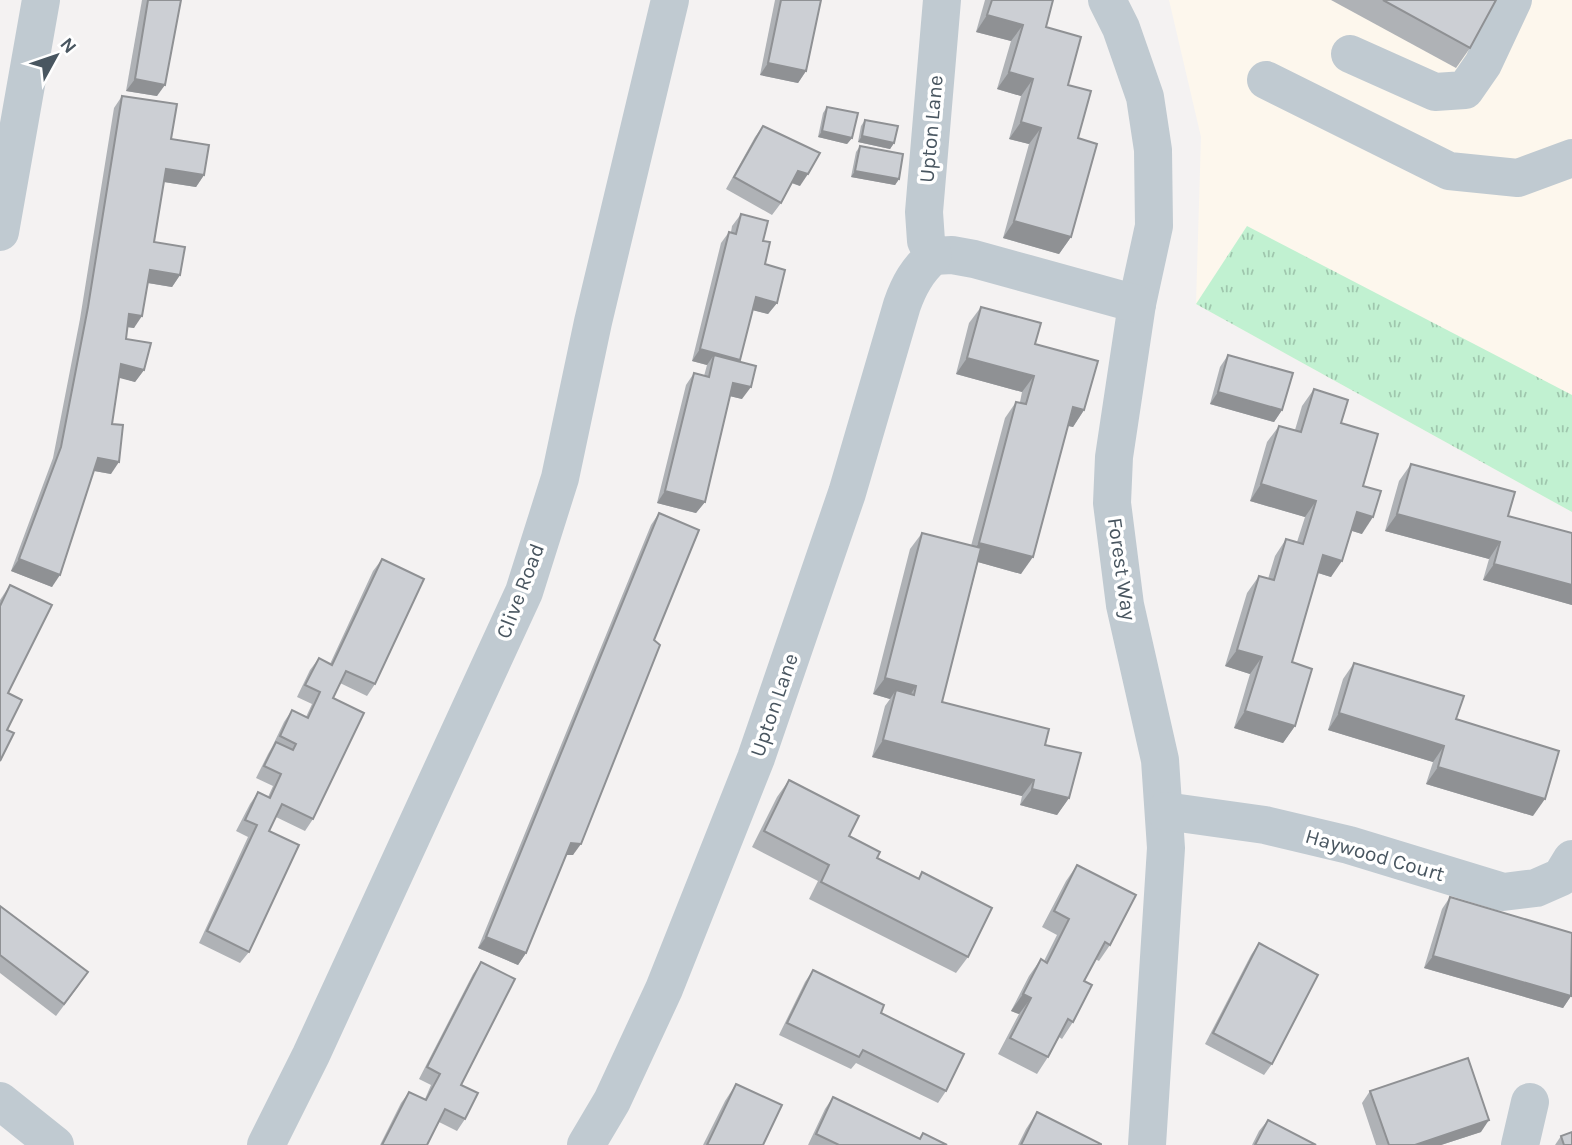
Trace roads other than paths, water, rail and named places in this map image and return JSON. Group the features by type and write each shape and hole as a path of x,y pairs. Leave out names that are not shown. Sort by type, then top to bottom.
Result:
{"street":[{"path":"0,232 41,0"},
{"name":"Clive Road","path":"267,1145 524,592 560,478 593,322 670,0"},
{"name":"Upton Lane","path":"586,1145 612,1101 664,989 756,758 847,494 910,283 933,256 926,241 924,212 943,0"},
{"name":"Forest Way","path":"1107,0 1121,28 1145,97 1153,149 1154,226 1137,304 1114,457 1112,503 1125,605 1160,760 1165,811 1166,848 1147,1145"},
{"path":"1350,54 1435,92 1465,90 1482,64 1513,0"},
{"path":"1266,79 1449,172 1518,178 1572,158"},
{"path":"933,256 953,255 974,259 1137,304"},
{"name":"Haywood Court","path":"1165,811 1265,825 1349,845 1503,892 1536,888 1561,877 1572,859"},
{"path":"0,1101 55,1145"},
{"path":"1520,1145 1530,1102"}]}
